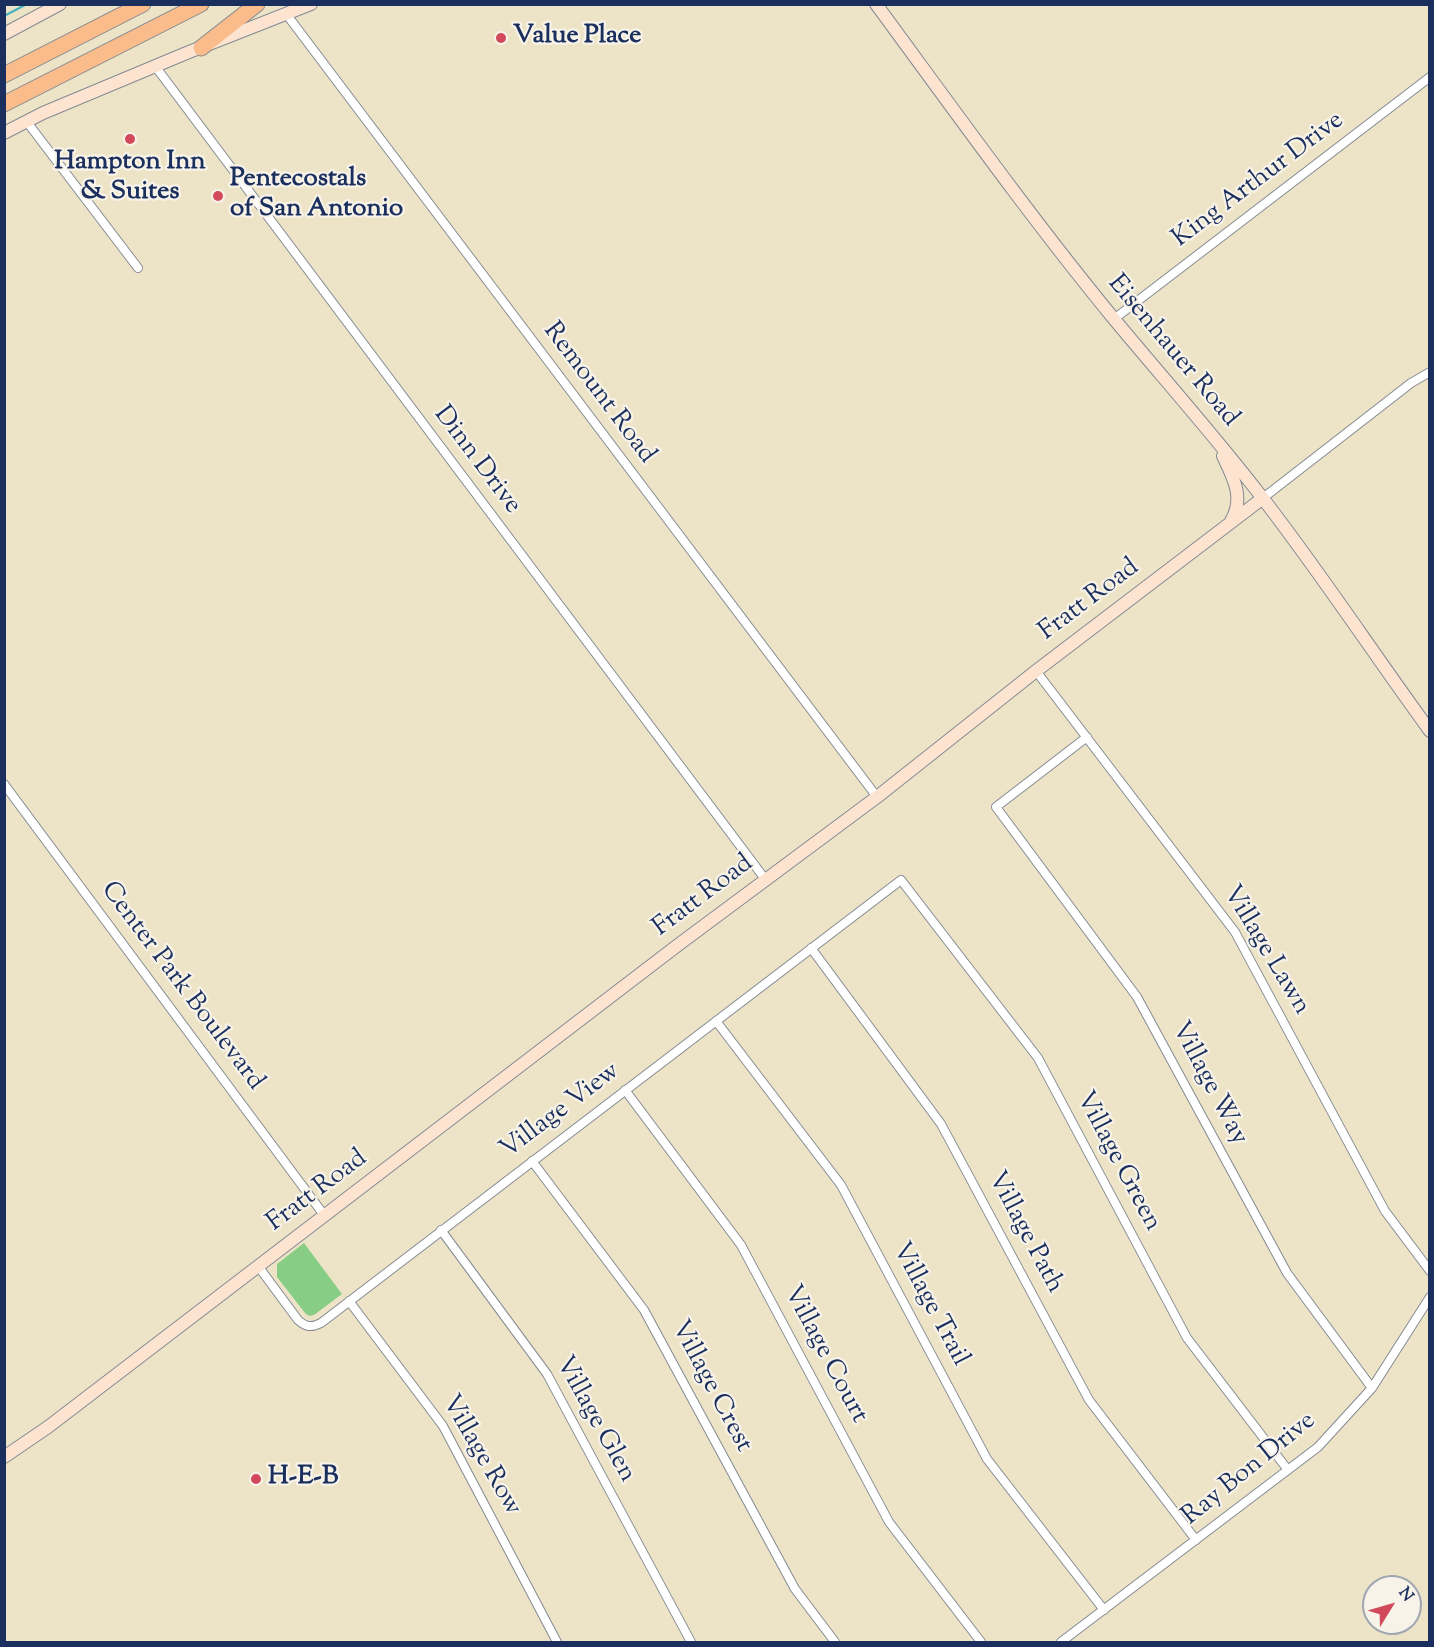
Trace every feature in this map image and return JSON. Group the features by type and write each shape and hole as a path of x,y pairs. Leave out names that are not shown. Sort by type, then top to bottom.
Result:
{"highway":[{"path":"4,75 143,4"},
{"path":"4,104 201,4"},
{"path":"201,48 257,4"}],"street":[{"path":"4,34 60,4"},
{"path":"4,133 155,66 311,4"},
{"name":"Eisenhauer Road","path":"876,4 1038,222 1114,319 1263,498 1318,571 1430,730"},
{"name":"Remount Road","path":"286,15 877,797"},
{"name":"Dinn Drive","path":"155,66 765,879"},
{"name":"King Arthur Drive","path":"1114,319 1430,77"},
{"path":"27,122 138,268"},
{"name":"Fratt Road","path":"4,1457 48,1427 765,879 877,797 1036,671 1411,383 1430,372"},
{"path":"1209,431 1237,488 1237,508 1228,524"},
{"name":"Village Lawn","path":"1036,671 1235,932 1385,1211 1430,1271"},
{"name":"Village Way","path":"1087,737 996,807 1137,997 1287,1273 1372,1388"},
{"name":"Center Park Boulevard","path":"4,784 324,1215"},
{"name":"Village View","path":"258,1266 298,1320 306,1326 313,1327 321,1323 901,880"},
{"name":"Village Green","path":"901,880 1038,1058 1187,1338 1288,1470"},
{"name":"Village Path","path":"811,948 941,1124 1089,1400 1196,1540"},
{"name":"Village Trail","path":"716,1021 841,1185 987,1459 1104,1610"},
{"name":"Village Court","path":"625,1090 741,1245 889,1522 981,1642"},
{"name":"Village Crest","path":"532,1161 644,1310 795,1589 835,1642"},
{"name":"Village Glen","path":"441,1230 547,1374 691,1642"},
{"name":"Ray Bon Drive","path":"1061,1642 1318,1447 1372,1388 1430,1297"},
{"name":"Village Row","path":"349,1301 443,1426 557,1642"}],"green space":[{"path":"304,1243 342,1294 314,1315 309,1316 277,1277 277,1264"}],"waterway":[{"path":"4,16 27,4"}],"place":[{"name":"Value Place","path":"501,38"},
{"name":"Hampton Inn & Suites","path":"130,139"},
{"name":"Pentecostals of San Antonio","path":"218,196"},
{"name":"H-E-B","path":"256,1479"}]}
